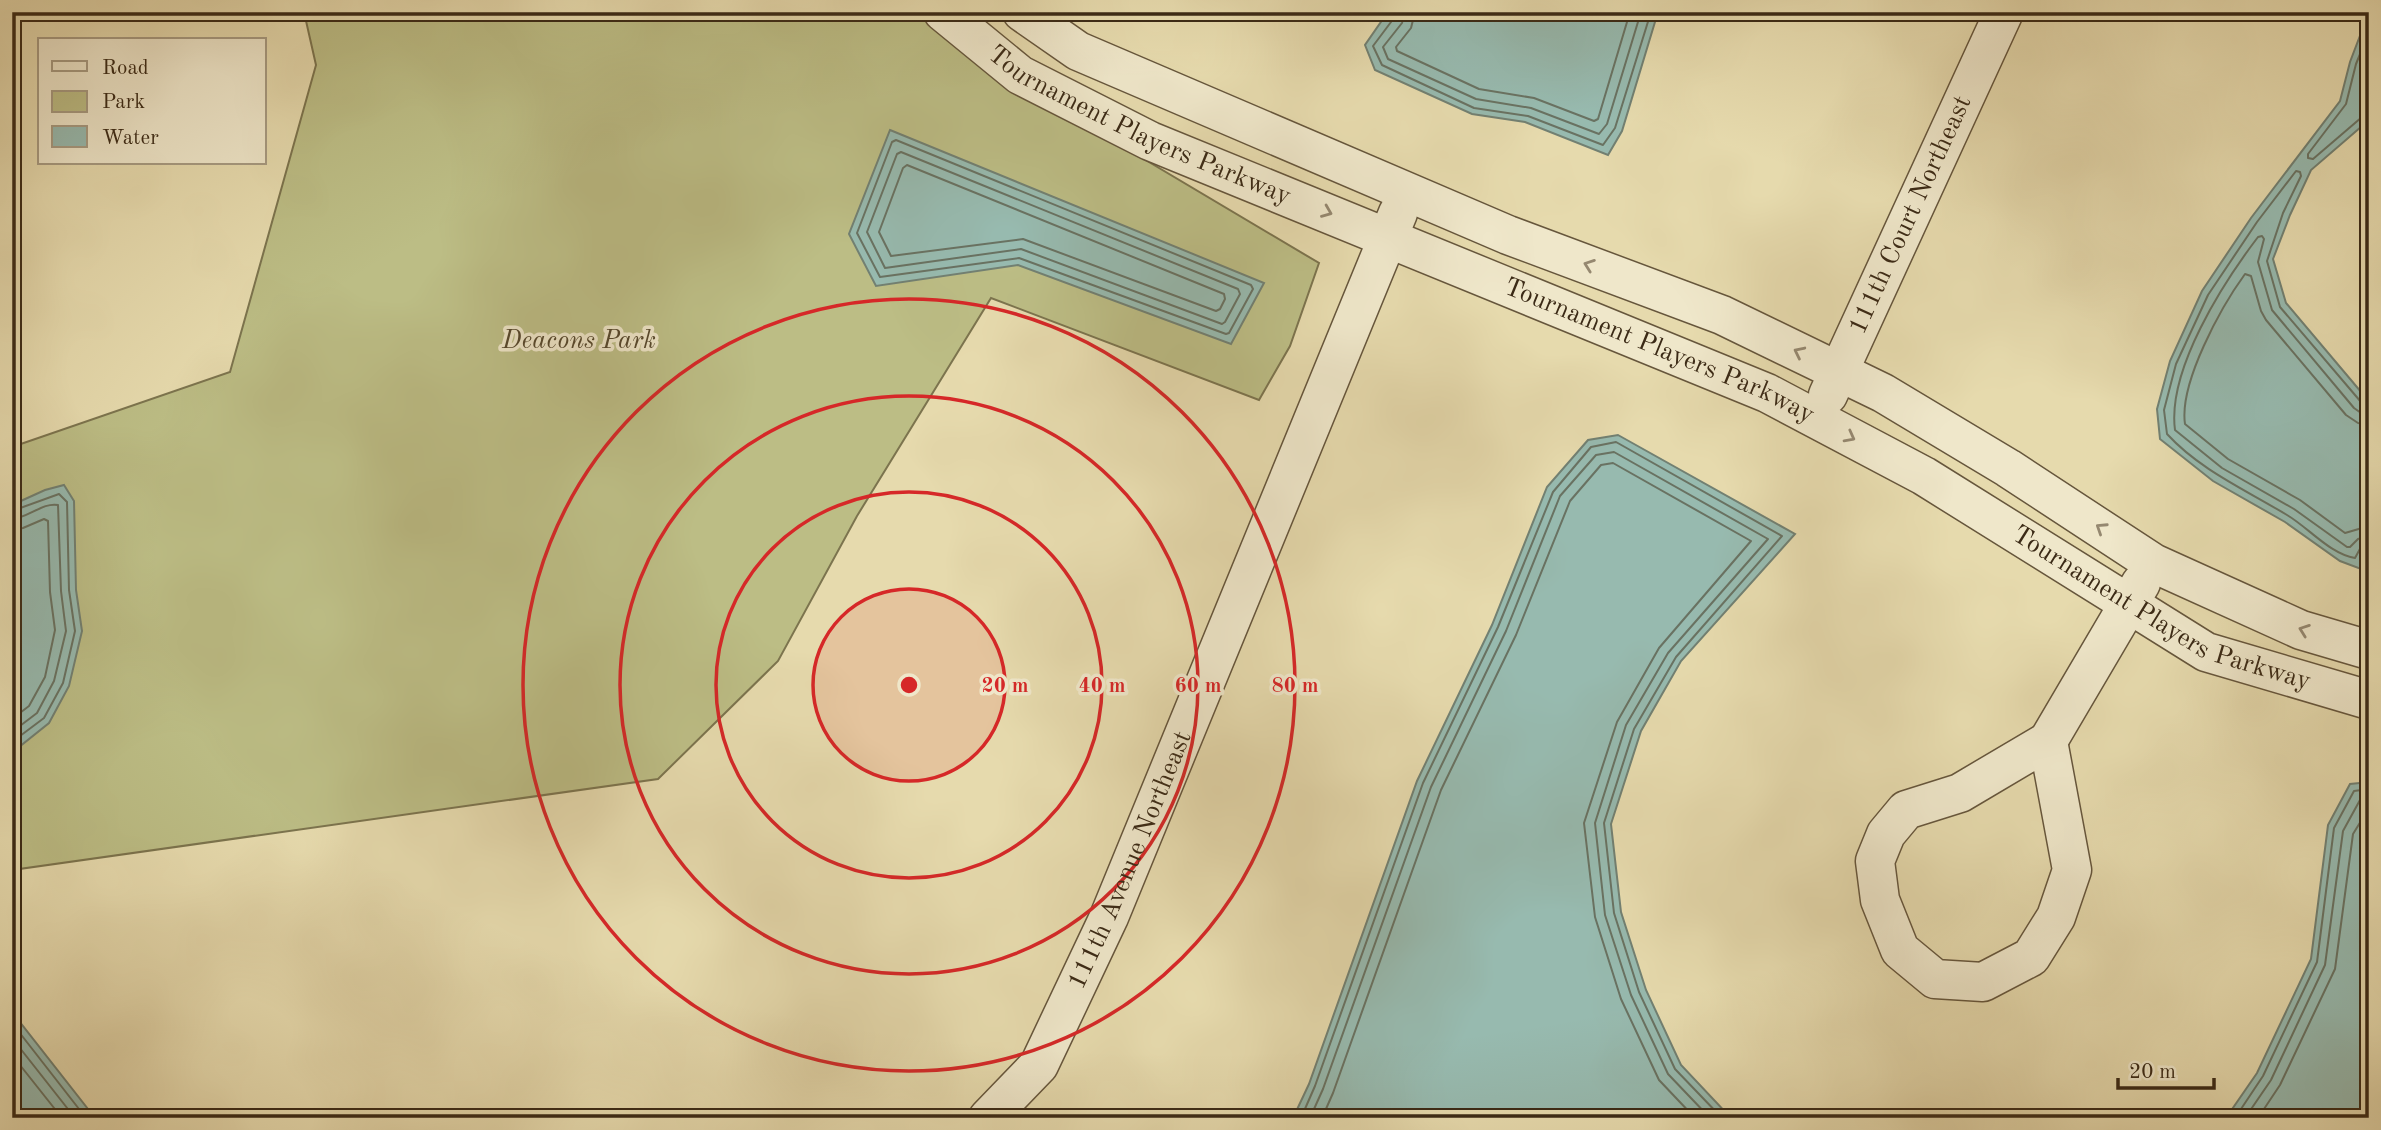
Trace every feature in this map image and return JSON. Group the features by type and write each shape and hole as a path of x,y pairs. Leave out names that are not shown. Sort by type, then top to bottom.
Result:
{"street":[{"name":"Tournament Players Parkway","path":"1022,12 1078,51 1508,235 1723,315 1883,393 2008,468 2153,563 2301,630 2369,650"},
{"name":"111th Court Northeast","path":"1817,420 2004,12"},
{"name":"Tournament Players Parkway","path":"953,16 1020,75 1150,141 1767,393 1924,475 2206,652 2369,700"},
{"name":"111th Avenue Northeast","path":"988,1118 1039,1065 1109,917 1407,192"},
{"path":"2048,741 2072,870 2056,917 2031,957 1983,982 1935,979 1900,950 1880,900 1875,861 1886,834 1906,810 1960,793 2048,741 2153,563"}],"green space":[{"name":"Deacons Park","path":"304,12 925,12 1043,99 1319,263 1290,346 1259,400 991,298 857,516 778,661 658,779 12,870 12,447 230,372 316,65"}],"water":[{"path":"1392,12 1658,12 1622,131 1608,155 1525,122 1472,114 1375,70 1365,45 1383,19"},
{"path":"2369,12 2369,120 2311,170 2273,259 2286,303 2367,399 2369,542 2361,569 2340,561 2285,522 2213,481 2160,439 2157,409 2170,361 2202,291 2251,218 2340,101 2350,62"},
{"path":"890,130 1264,283 1231,344 1018,265 876,286 849,234"},
{"path":"1618,435 1795,534 1681,661 1641,731 1611,824 1621,912 1646,990 1681,1065 1731,1118 1293,1118 1309,1084 1417,781 1492,625 1547,487 1588,440"},
{"path":"64,485 74,501 76,590 82,631 69,686 49,723 19,747 12,749 12,505 45,490"},
{"path":"2369,782 2369,1118 2226,1118 2257,1073 2311,959 2328,825 2350,784"},
{"path":"12,1012 95,1118 12,1118"}]}
